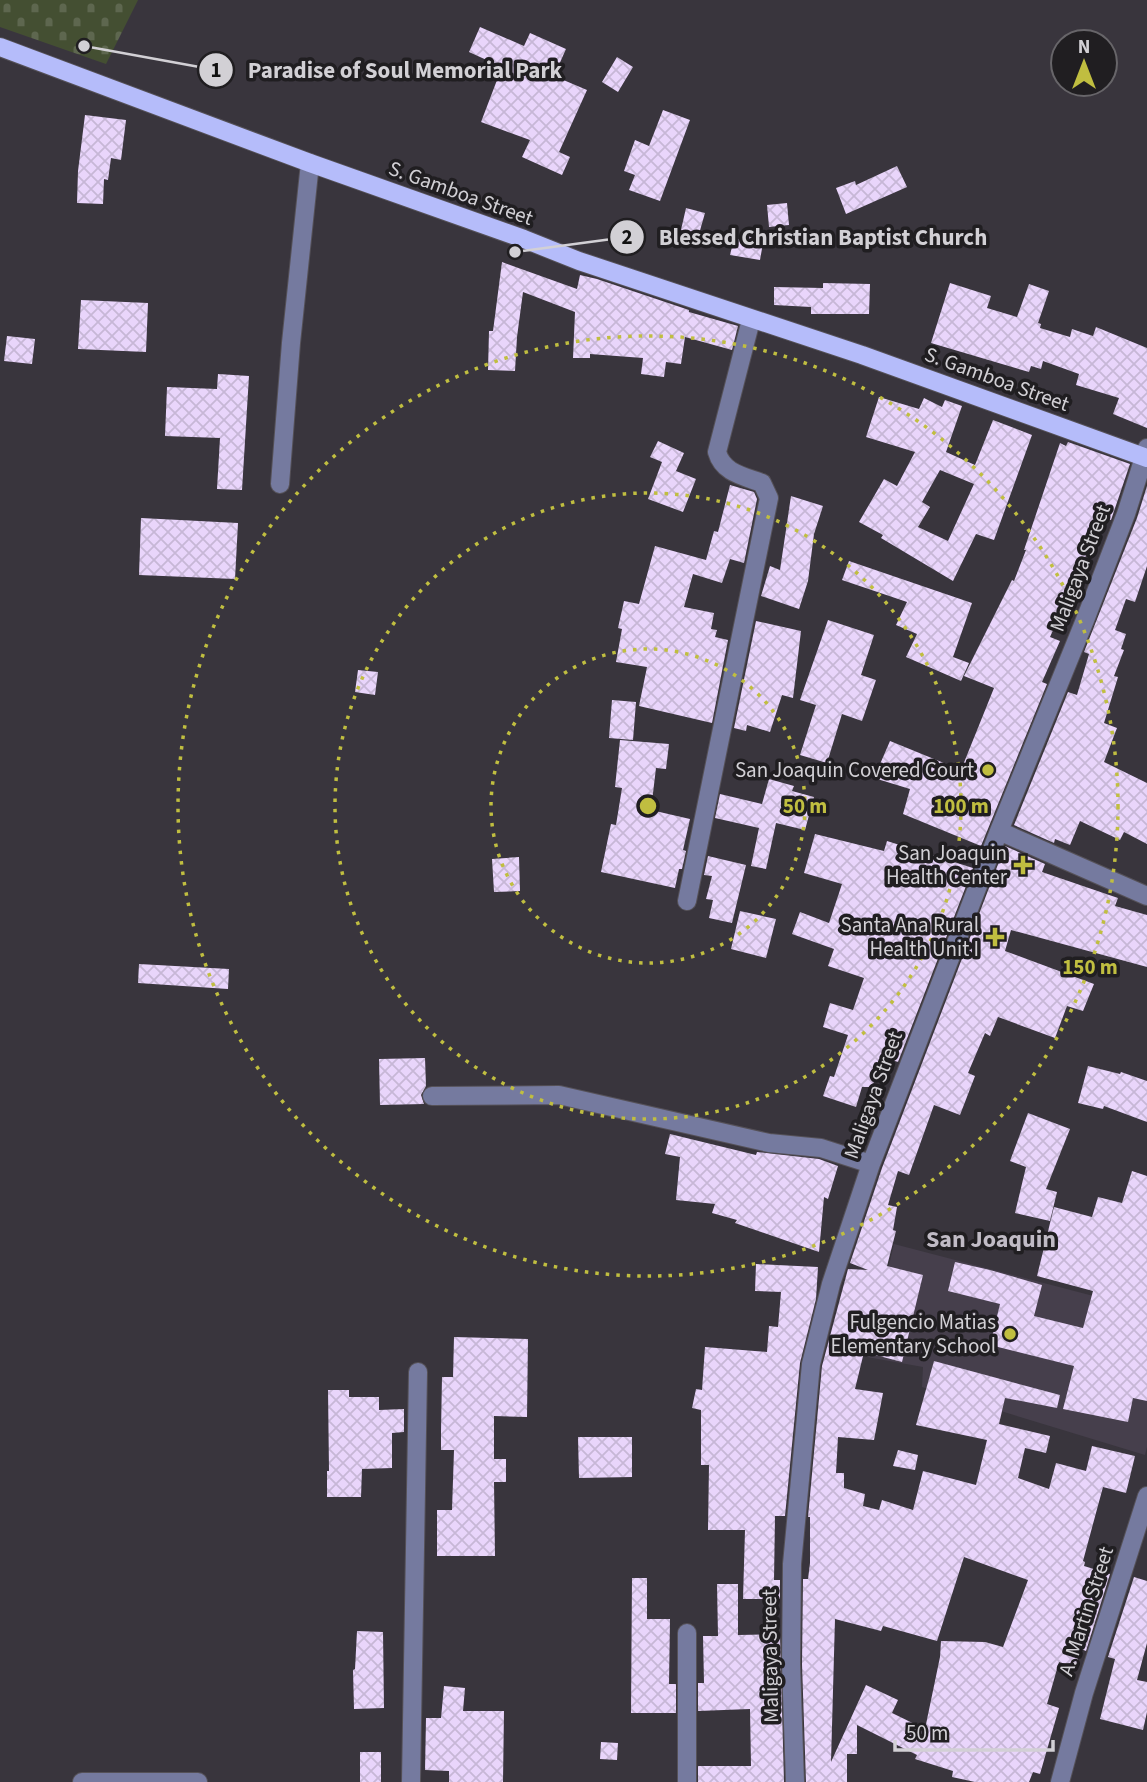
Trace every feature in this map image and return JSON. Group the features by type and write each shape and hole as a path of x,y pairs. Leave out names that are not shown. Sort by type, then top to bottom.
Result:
{"main road":[{"name":"S. Gamboa Street","path":"0,47 579,261 862,355 1146,454"}],"street":[{"path":"280,484 291,343 310,163"},
{"path":"687,901 769,498 762,483 726,470 716,452 751,320"},
{"name":"Maligaya Street","path":"796,1782 791,1664 792,1564 811,1364 831,1284 871,1164 999,831 1090,608 1146,454"},
{"path":"999,831 1147,896"},
{"path":"432,1096 559,1095 769,1143 821,1148 871,1164"},
{"path":"411,1782 418,1372"},
{"name":"A. Martin Street","path":"1060,1782 1084,1693 1147,1496"},
{"path":"687,1633 687,1782"},
{"path":"82,1782 198,1782"}],"shaded area":[{"name":"Fulgencio Matias Elementary School","path":"894,1244 1147,1310 1145,1455 922,1387 923,1367 867,1357"}],"green space":[{"path":"0,0 138,0 106,64 0,27"}],"building":[{"path":"480,27 524,46 530,33 566,49 554,76 587,90 559,152 570,157 562,175 522,157 530,140 481,122 502,67 469,52"},
{"path":"617,57 633,67 618,92 602,82"},
{"path":"663,110 690,120 660,201 629,190 635,175 624,171 635,140 649,146"},
{"path":"85,115 126,120 121,160 111,158 108,180 104,179 103,204 77,203"},
{"path":"897,166 907,187 846,214 836,188 855,181 856,185"},
{"path":"787,203 789,225 769,227 767,205"},
{"path":"686,208 705,213 699,234 681,230"},
{"path":"745,228 765,232 760,260 730,255 734,238 742,240"},
{"path":"502,262 577,289 580,275 597,279 689,312 738,326 732,350 685,337 681,364 666,362 664,377 641,374 643,358 590,354 590,358 573,358 575,312 523,292 515,371 488,370 489,331 493,331"},
{"path":"823,283 870,284 869,314 811,314 811,307 774,305 774,287 823,288"},
{"path":"950,283 991,296 987,308 1017,317 1029,284 1049,291 1038,323 1041,324 1040,328 1070,337 1072,329 1093,336 1096,327 1147,348 1147,428 1113,414 1119,398 1076,385 1079,374 1043,361 1041,369 1031,366 1029,372 931,343"},
{"path":"81,300 148,303 146,352 78,349"},
{"path":"7,336 35,339 32,364 4,361"},
{"path":"218,374 249,376 242,490 217,489 220,438 165,436 167,387 217,389"},
{"path":"879,397 919,409 924,398 942,407 945,400 962,406 946,452 975,465 993,420 1032,435 994,540 976,534 953,581 859,522 884,479 897,486 915,452 866,437","holes":["940,470 974,484 948,541 918,527 930,507 922,502"]},
{"path":"658,441 684,453 676,471 696,479 683,512 648,499 662,462 650,457"},
{"path":"1068,442 1130,464 1111,520 1103,517 1050,637 1060,641 1042,682 1047,684 981,846 903,814 910,789 874,778 890,741 961,770 994,688 964,676 1012,580 1014,581 1060,443 1066,446"},
{"path":"730,485 754,492 757,499 744,563 730,559 722,583 693,574 684,607 714,613 711,629 717,630 715,637 728,640 712,723 639,706 647,667 616,662 622,629 618,628 624,601 639,604 655,546 706,560 714,531 718,532"},
{"path":"1147,486 1147,566 1135,602 1126,599 1115,630 1126,634 1121,649 1124,650 1114,676 1118,677 1104,723 1117,728 1104,762 1147,783 1147,844 1124,832 1120,840 1080,821 1070,845 1055,839 1054,843 1014,825 1068,692 1077,695 1089,654 1084,652"},
{"path":"791,496 823,506 814,534 808,581 799,609 761,596 770,566 780,570"},
{"path":"141,518 238,523 235,579 139,575"},
{"path":"849,561 972,603 953,657 969,663 961,681 906,657 917,634 896,625 907,602 842,580"},
{"path":"828,620 874,635 861,675 876,680 862,721 842,714 827,763 800,755 816,705 800,700"},
{"path":"756,621 801,631 793,698 782,695 770,732 747,725 746,731 734,728"},
{"path":"358,670 378,672 375,695 355,692"},
{"path":"612,700 636,702 633,740 609,738"},
{"path":"620,740 669,744 666,769 656,768 651,810 690,819 683,850 686,851 675,888 601,872 611,824 616,825 622,788 615,787"},
{"path":"769,779 794,786 792,791 814,797 805,830 776,823 766,869 751,866 759,828 715,818 720,794 762,804"},
{"path":"815,834 884,851 887,841 973,868 898,1062 883,1057 872,1087 862,1087 856,1107 823,1096 830,1076 834,1077 848,1035 823,1027 830,1003 853,1010 864,978 828,966 834,949 792,934 800,912 829,923 842,884 804,873"},
{"path":"1005,846 1045,864 1042,872 1118,898 1115,906 1147,915 1147,967 1011,930 1005,951 1094,984 1083,1011 1067,1006 1055,1038 998,1017 990,1036 985,1033 968,1073 975,1076 960,1115 934,1105 909,1175 898,1171 888,1205 897,1207 893,1230 896,1231 887,1266 923,1275 902,1362 864,1352 855,1389 883,1393 874,1440 838,1437 836,1473 844,1473 844,1488 865,1494 863,1506 879,1510 882,1500 913,1510 923,1471 976,1485 987,1440 916,1425 934,1361 1060,1395 1057,1408 1005,1398 999,1424 1050,1436 1046,1453 1025,1448 1018,1478 1049,1489 1056,1463 1086,1471 1092,1446 1135,1456 1126,1493 1103,1487 1083,1561 1084,1566 1110,1574 1086,1651 1081,1649 1075,1667 1059,1662 1047,1704 1059,1708 1040,1774 1033,1772 1029,1782 975,1782 952,1777 953,1771 915,1759 917,1755 857,1725 857,1754 847,1754 847,1782 806,1782 802,1664 803,1579 808,1579 810,1563 808,1517 822,1366 848,1269 868,1270 850,1263 882,1168","holes":["964,1557 1028,1580 1003,1647 985,1642 941,1641 925,1729 892,1713 898,1700 866,1685 831,1762 835,1619 881,1631 883,1626 937,1641"]},
{"path":"708,856 746,865 732,923 709,918 713,900 706,899 712,876 704,875"},
{"path":"519,857 520,891 494,892 492,859"},
{"path":"740,911 776,919 766,958 731,949"},
{"path":"139,964 229,969 228,989 138,983"},
{"path":"425,1058 426,1086 421,1095 424,1104 380,1105 379,1059"},
{"path":"1088,1066 1120,1074 1121,1072 1147,1081 1147,1122 1104,1106 1103,1109 1078,1103"},
{"path":"1028,1113 1070,1129 1046,1189 1057,1192 1050,1221 1015,1213 1026,1167 1010,1161"},
{"path":"670,1134 756,1155 757,1152 819,1159 838,1166 828,1199 824,1197 819,1252 712,1213 715,1204 676,1200 680,1157 665,1154"},
{"path":"1132,1171 1147,1176 1147,1401 1133,1398 1128,1422 1063,1409 1074,1366 990,1345 1000,1304 948,1291 955,1262 990,1270 1042,1285 1034,1316 1083,1328 1093,1291 1037,1276 1054,1207 1092,1217 1098,1197 1122,1203"},
{"path":"756,1264 818,1267 816,1299 800,1363 785,1516 775,1516 774,1580 780,1580 780,1599 743,1599 745,1530 708,1530 709,1465 701,1465 701,1410 692,1408 696,1389 702,1390 705,1347 767,1352 769,1326 778,1327 781,1292 755,1291"},
{"path":"454,1337 528,1339 527,1417 494,1416 494,1459 506,1459 506,1482 494,1482 495,1556 437,1556 437,1510 452,1510 454,1450 441,1450 441,1431 442,1377 453,1377"},
{"path":"328,1390 349,1390 349,1397 379,1397 379,1410 404,1409 404,1432 392,1433 392,1468 362,1469 361,1497 327,1497"},
{"path":"578,1437 632,1437 632,1477 579,1478"},
{"path":"898,1450 918,1455 915,1470 893,1466"},
{"path":"1134,1577 1147,1581 1147,1643 1137,1680 1147,1682 1147,1712 1143,1730 1100,1719 1115,1659 1108,1657"},
{"path":"632,1578 647,1578 647,1619 670,1619 669,1684 676,1684 676,1713 631,1713"},
{"path":"717,1584 738,1584 738,1635 780,1634 784,1782 698,1782 698,1766 751,1766 750,1709 698,1711 698,1683 704,1683 703,1636 718,1636"},
{"path":"357,1631 383,1632 384,1708 354,1709 353,1670"},
{"path":"444,1686 465,1688 463,1711 504,1711 503,1782 449,1782 449,1771 425,1770 426,1718 441,1718"},
{"path":"601,1742 618,1743 617,1760 600,1759"},
{"path":"360,1752 381,1752 381,1782 360,1782"}],"place":[{"name":"Paradise of Soul Memorial Park","path":"84,46"},
{"name":"Blessed Christian Baptist Church","path":"515,252"},
{"name":"San Joaquin Covered Court","path":"988,770"},
{"name":"San Joaquin Health Center","path":"1023,865"},
{"name":"Santa Ana Rural Health Unit I","path":"995,937"},
{"name":"Fulgencio Matias Elementary School","path":"1010,1334"}],"district":[{"name":"San Joaquin","path":"991,1239"}]}
